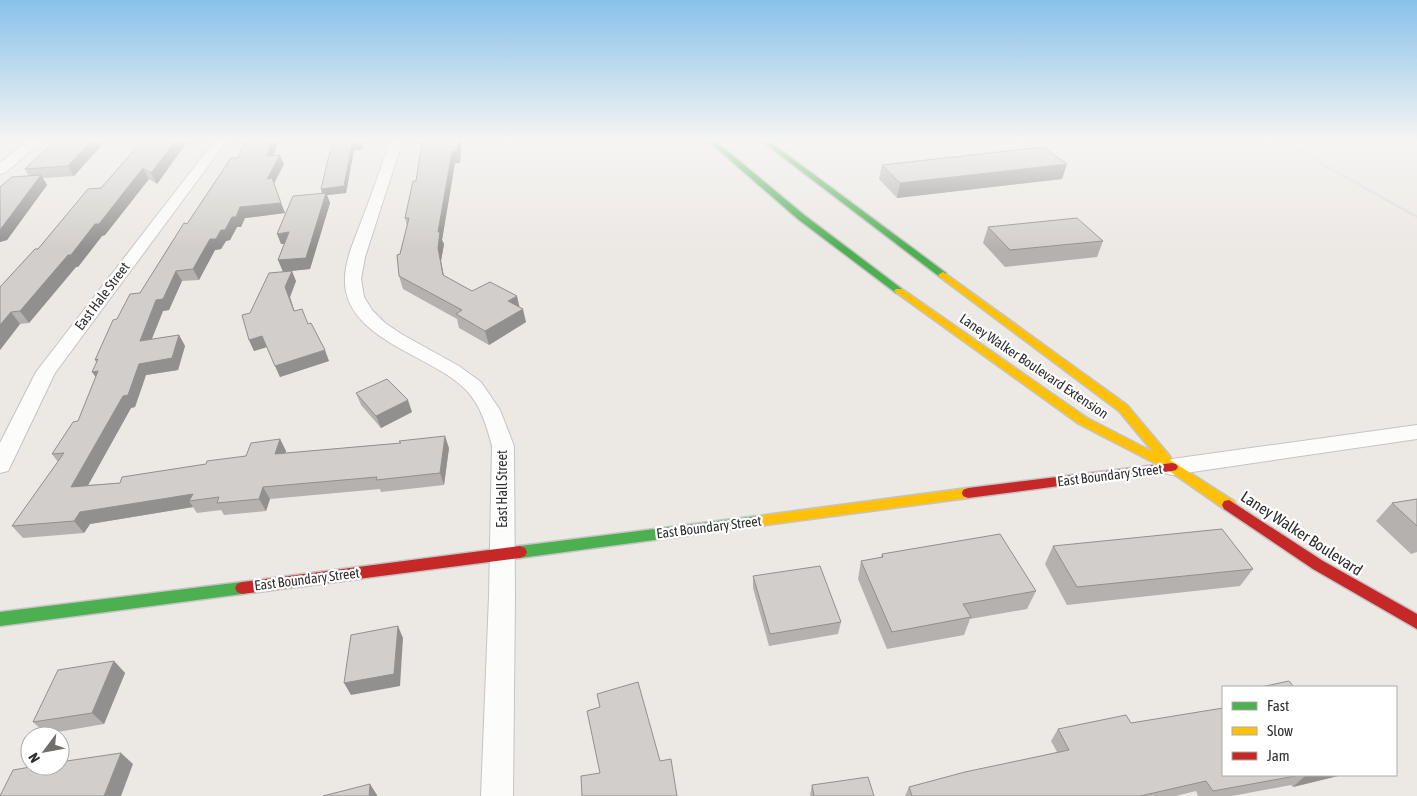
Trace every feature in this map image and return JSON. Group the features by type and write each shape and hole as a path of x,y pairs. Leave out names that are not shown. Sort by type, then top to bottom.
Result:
{"main road":[{"name":"Laney Walker Boulevard Extension","path":"753,176 801,217 937,318 1083,421 1172,467"},
{"name":"Laney Walker Boulevard Extension","path":"807,176 843,206 1123,408 1172,467"},
{"path":"801,217 820,212"},
{"name":"East Boundary Street","path":"4,624 502,554 1172,467"},
{"name":"Laney Walker Boulevard","path":"1172,467 1318,565 1417,622"}],"street":[{"name":"East Hale Street","path":"0,465 30,400 51,364 193,176"},
{"name":"East Hall Street","path":"384,176 359,251 352,282 359,306 382,330 468,381 492,414 502,446 502,554 497,796"},
{"name":"East Boundary Street","path":"1172,467 1417,432"}],"building":[{"path":"40,176 0,230 0,187 12,177"},
{"path":"111,176 137,176 99,224 95,224 71,255 68,255 20,311 11,312 0,325 0,287 35,249 38,249 88,189 101,188"},
{"path":"219,176 269,176 267,179 272,178 281,203 240,207 236,217 232,217 225,230 221,230 216,239 210,239 193,269 176,271 163,299 156,300 140,341 179,335 172,358 139,364 128,395 123,396 71,487 120,483 122,477 206,464 207,461 246,456 251,443 280,439 275,454 401,443 399,441 445,436 440,473 376,480 377,477 263,487 259,499 217,503 219,497 189,501 193,494 80,512 74,521 12,526 64,453 52,454 73,422 78,421 98,371 92,372 98,359 95,360 113,320 117,319 130,294 140,293 184,223 187,224"},
{"path":"324,176 346,176 344,186 321,189"},
{"path":"417,176 448,176 438,232 440,232 438,248 443,275 472,291 490,282 517,296 508,301 523,309 485,331 456,314 462,310 399,276 397,255 400,254 409,218 405,218 413,181 416,181"},
{"path":"893,176 960,176 900,183"},
{"path":"326,193 306,258 278,260 289,232 277,234 293,196"},
{"path":"1077,218 1103,241 1010,250 988,227"},
{"path":"292,271 285,287 294,311 302,309 308,324 311,323 325,350 275,366 262,336 249,340 242,315 250,313 269,273"},
{"path":"387,379 408,400 376,416 356,393"},
{"path":"1417,499 1417,526 1392,503"},
{"path":"1222,529 1253,569 1077,587 1053,546"},
{"path":"1000,534 1036,591 963,604 971,617 892,632 861,561 883,557 882,554"},
{"path":"820,566 841,622 770,634 753,576"},
{"path":"398,626 394,674 344,683 351,635"},
{"path":"114,661 92,713 33,722 58,670"},
{"path":"1289,681 1293,686 1266,686"},
{"path":"638,682 660,761 671,759 677,796 582,796 581,776 600,773 587,711 600,707 597,694"},
{"path":"1222,708 1222,776 1296,776 1213,791 1206,781 1140,796 912,796 909,787 965,772 1069,750 1058,729 1126,715 1131,723"},
{"path":"121,753 104,796 0,796 13,770 20,769 20,776 70,776 70,761"},
{"path":"868,777 874,796 814,796 812,785"},
{"path":"370,784 369,796 323,796"}],"railway":[{"path":"1344,176 1417,217"}],"traffic: fast":[{"path":"753,176 801,217 899,291"},
{"path":"811,176 943,275"},
{"path":"520,552 758,521"},
{"path":"0,619 242,588"}],"traffic: slow":[{"path":"943,275 1123,408 1165,458"},
{"path":"899,291 1083,421 1172,467 1229,505"},
{"path":"758,521 968,493"}],"traffic: jam":[{"path":"968,493 1172,467"},
{"path":"1229,505 1318,565 1417,622"},
{"path":"242,588 520,552"}]}
